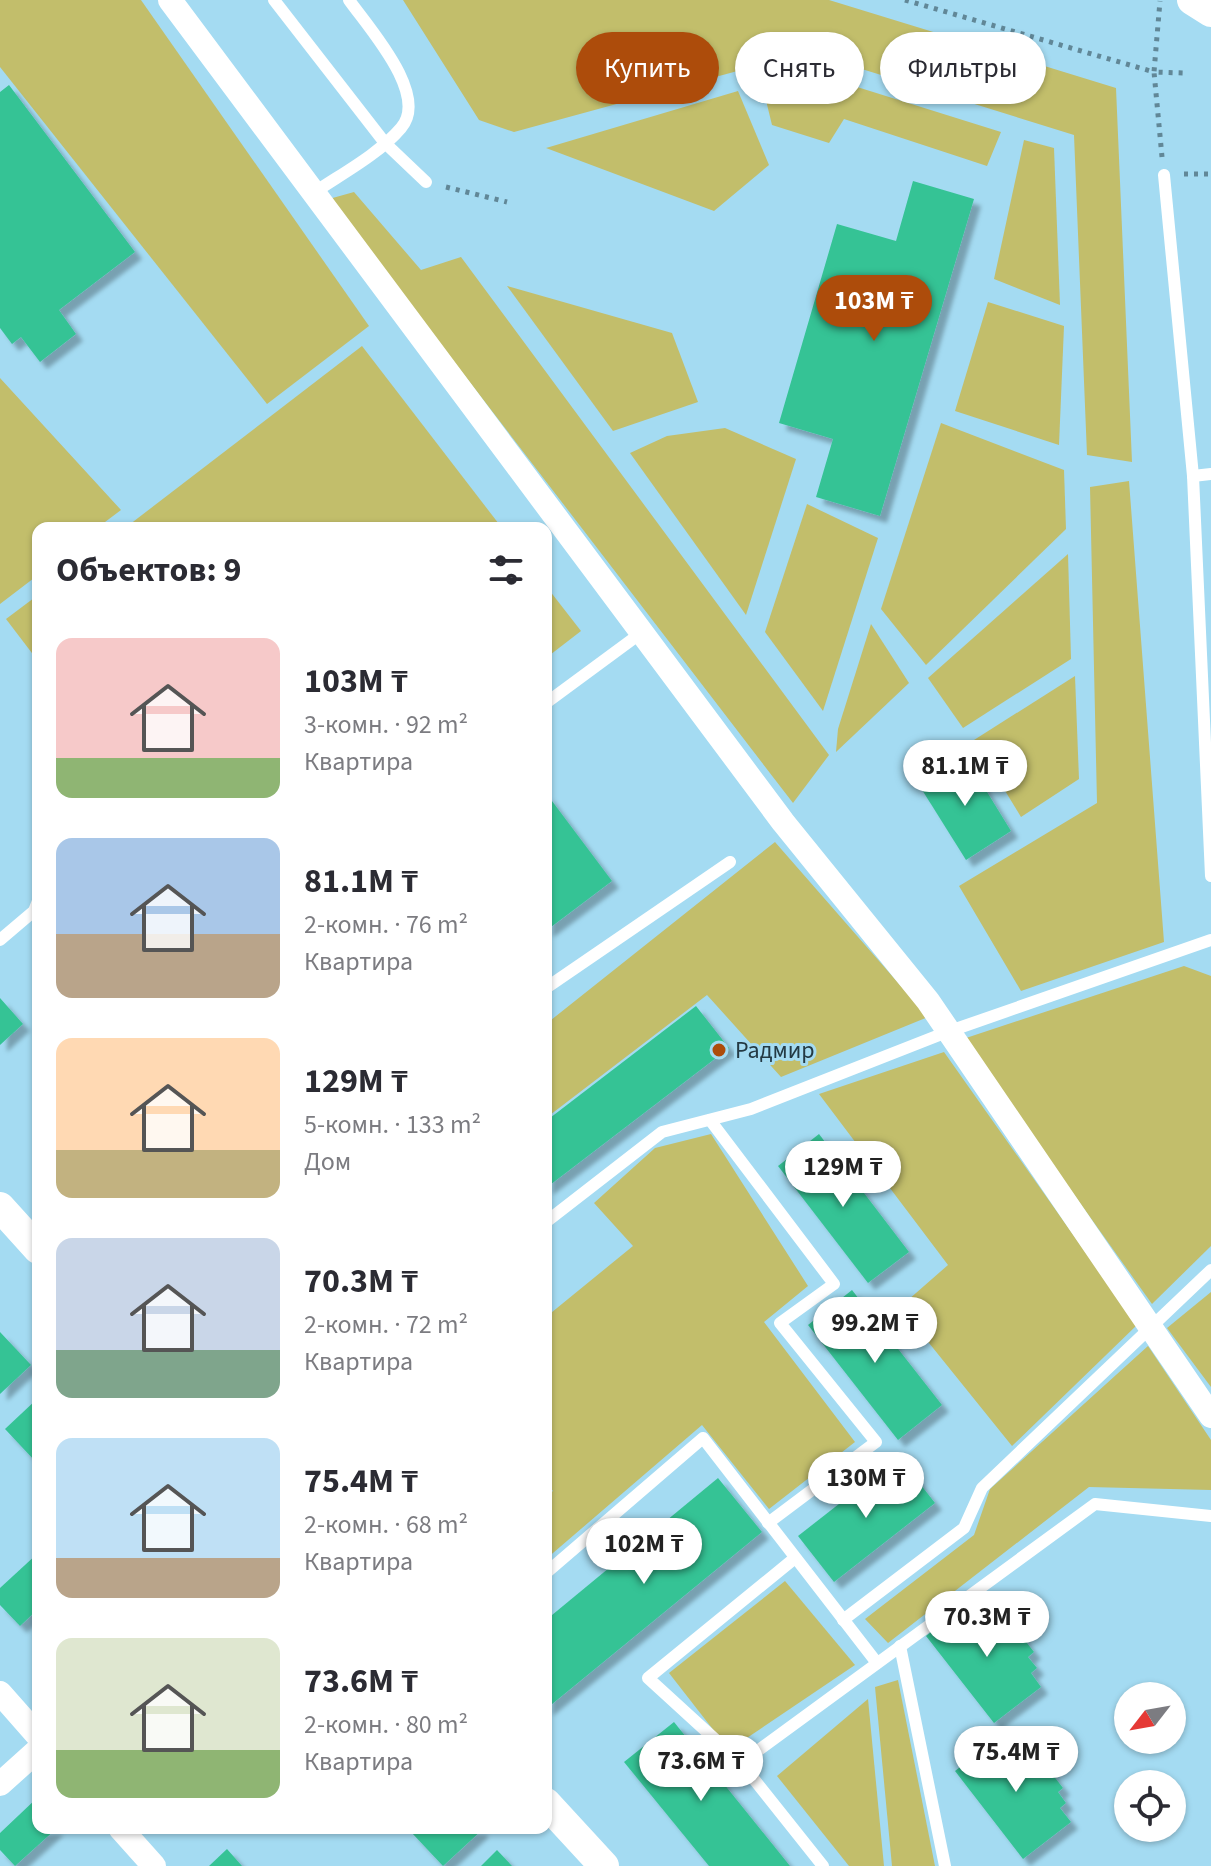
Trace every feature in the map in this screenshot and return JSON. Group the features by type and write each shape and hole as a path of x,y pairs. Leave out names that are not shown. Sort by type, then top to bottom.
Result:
{"street":[{"path":"170,0 783,822 928,1001 1211,1416"},
{"path":"1192,0 1211,12"},
{"path":"0,1207 32,1240"},
{"path":"0,1693 32,1729"},
{"path":"0,1784 32,1755"},
{"path":"552,1810 604,1866"},
{"path":"125,1834 154,1866"}],"lane":[{"path":"274,0 385,143 426,182"},
{"path":"312,194 385,143 406,120 407,90 397,69 349,0"},
{"path":"1164,175 1193,476 1211,876"},
{"path":"1193,476 1211,474"},
{"path":"552,699 641,633"},
{"path":"552,984 730,862"},
{"path":"0,940 32,913"},
{"path":"552,1217 662,1132 751,1109 947,1032 1211,940"},
{"path":"710,1120 834,1284 780,1323 876,1442 768,1523"},
{"path":"843,1620 964,1528 982,1488 1211,1270"},
{"path":"552,1568 703,1438 877,1663"},
{"path":"741,1763 1095,1504 1211,1516"},
{"path":"795,1558 648,1678 741,1763 823,1866"},
{"path":"900,1646 945,1866"}],"path":[{"path":"905,0 1154,72 1183,73"},
{"path":"1160,0 1154,72 1164,175"},
{"path":"426,182 507,202"}],"shaded area":[{"path":"0,0 141,0 369,326 267,404 0,67"},
{"path":"403,0 829,0 933,32 880,32 880,75 864,70 864,32 735,32 735,72 719,76 719,32 576,32 576,104 617,104 514,132 479,120"},
{"path":"1046,67 1116,88 1132,462 1087,455 1074,135 974,104 1046,104"},
{"path":"864,89 880,94 880,104 911,104 1001,132 987,166 844,119 829,143 772,125 767,104 864,104"},
{"path":"735,92 735,104 743,104 769,165 714,211 546,148 694,104 719,104 719,97"},
{"path":"1024,140 1054,148 1060,305 994,279"},
{"path":"354,192 421,270 461,257 829,755 793,803 329,199"},
{"path":"507,286 672,333 698,402 613,431"},
{"path":"988,302 1064,326 1059,445 955,411"},
{"path":"362,346 497,522 133,522"},
{"path":"0,378 121,510 105,522 32,522 32,580 0,604"},
{"path":"941,423 1064,470 1066,529 926,665 881,609"},
{"path":"725,428 796,459 746,615 630,453 667,436"},
{"path":"1129,481 1164,942 1021,991 959,886 1097,803 1090,487"},
{"path":"807,504 878,538 823,711 765,632"},
{"path":"1068,554 1071,659 963,728 928,678"},
{"path":"552,594 581,631 552,653"},
{"path":"32,600 32,653 6,619"},
{"path":"871,624 909,683 836,752 838,729"},
{"path":"1075,676 1079,779 1021,817 974,740"},
{"path":"775,842 928,1017 781,1077 707,995 552,1113 552,1019"},
{"path":"1184,966 1211,976 1211,1246 1152,1304 963,1039"},
{"path":"944,1052 1137,1325 1012,1446 900,1307 948,1265 819,1094"},
{"path":"711,1134 808,1286 764,1322 855,1442 769,1509 702,1425 552,1554 552,1312 633,1246 594,1203 655,1148"},
{"path":"1211,1292 1211,1387 1167,1328"},
{"path":"1148,1346 1211,1440 1211,1490 1089,1487 888,1643 865,1619 974,1535 990,1489"},
{"path":"785,1581 855,1665 729,1750 669,1673"},
{"path":"898,1680 935,1866 892,1866 875,1687"},
{"path":"868,1699 884,1866 849,1866 777,1776"}],"building":[{"path":"9,85 135,252 59,310 76,334 40,362 21,337 12,344 0,328 0,92"},
{"path":"913,181 974,199 880,516 816,497 833,439 779,423 837,224 896,241"},
{"path":"965,756 1011,831 966,860 919,785"},
{"path":"552,801 612,881 552,926"},
{"path":"0,998 23,1024 0,1045"},
{"path":"696,1006 729,1048 552,1183 552,1116"},
{"path":"819,1134 909,1252 868,1283 778,1166"},
{"path":"852,1290 942,1405 898,1440 808,1325"},
{"path":"0,1332 31,1365 0,1394"},
{"path":"32,1404 32,1458 5,1429"},
{"path":"899,1457 935,1503 834,1582 798,1536"},
{"path":"718,1478 762,1532 552,1704 552,1615"},
{"path":"32,1559 32,1615 20,1626 0,1605 0,1588"},
{"path":"972,1600 981,1612 989,1606 1008,1630 1013,1625 1034,1652 1028,1657 1037,1668 1031,1673 1041,1687 994,1723 926,1636"},
{"path":"674,1722 790,1866 709,1866 624,1762"},
{"path":"1001,1735 1011,1748 1018,1741 1037,1765 1042,1761 1063,1788 1058,1792 1066,1803 1060,1808 1071,1822 1023,1859 955,1771"},
{"path":"32,1803 32,1834 50,1834 15,1866 0,1850 0,1833"},
{"path":"413,1834 478,1834 443,1866"},
{"path":"227,1849 242,1866 209,1866"},
{"path":"497,1850 512,1866 481,1866"}],"place":[{"name":"Радмир","path":"719,1050"}]}
